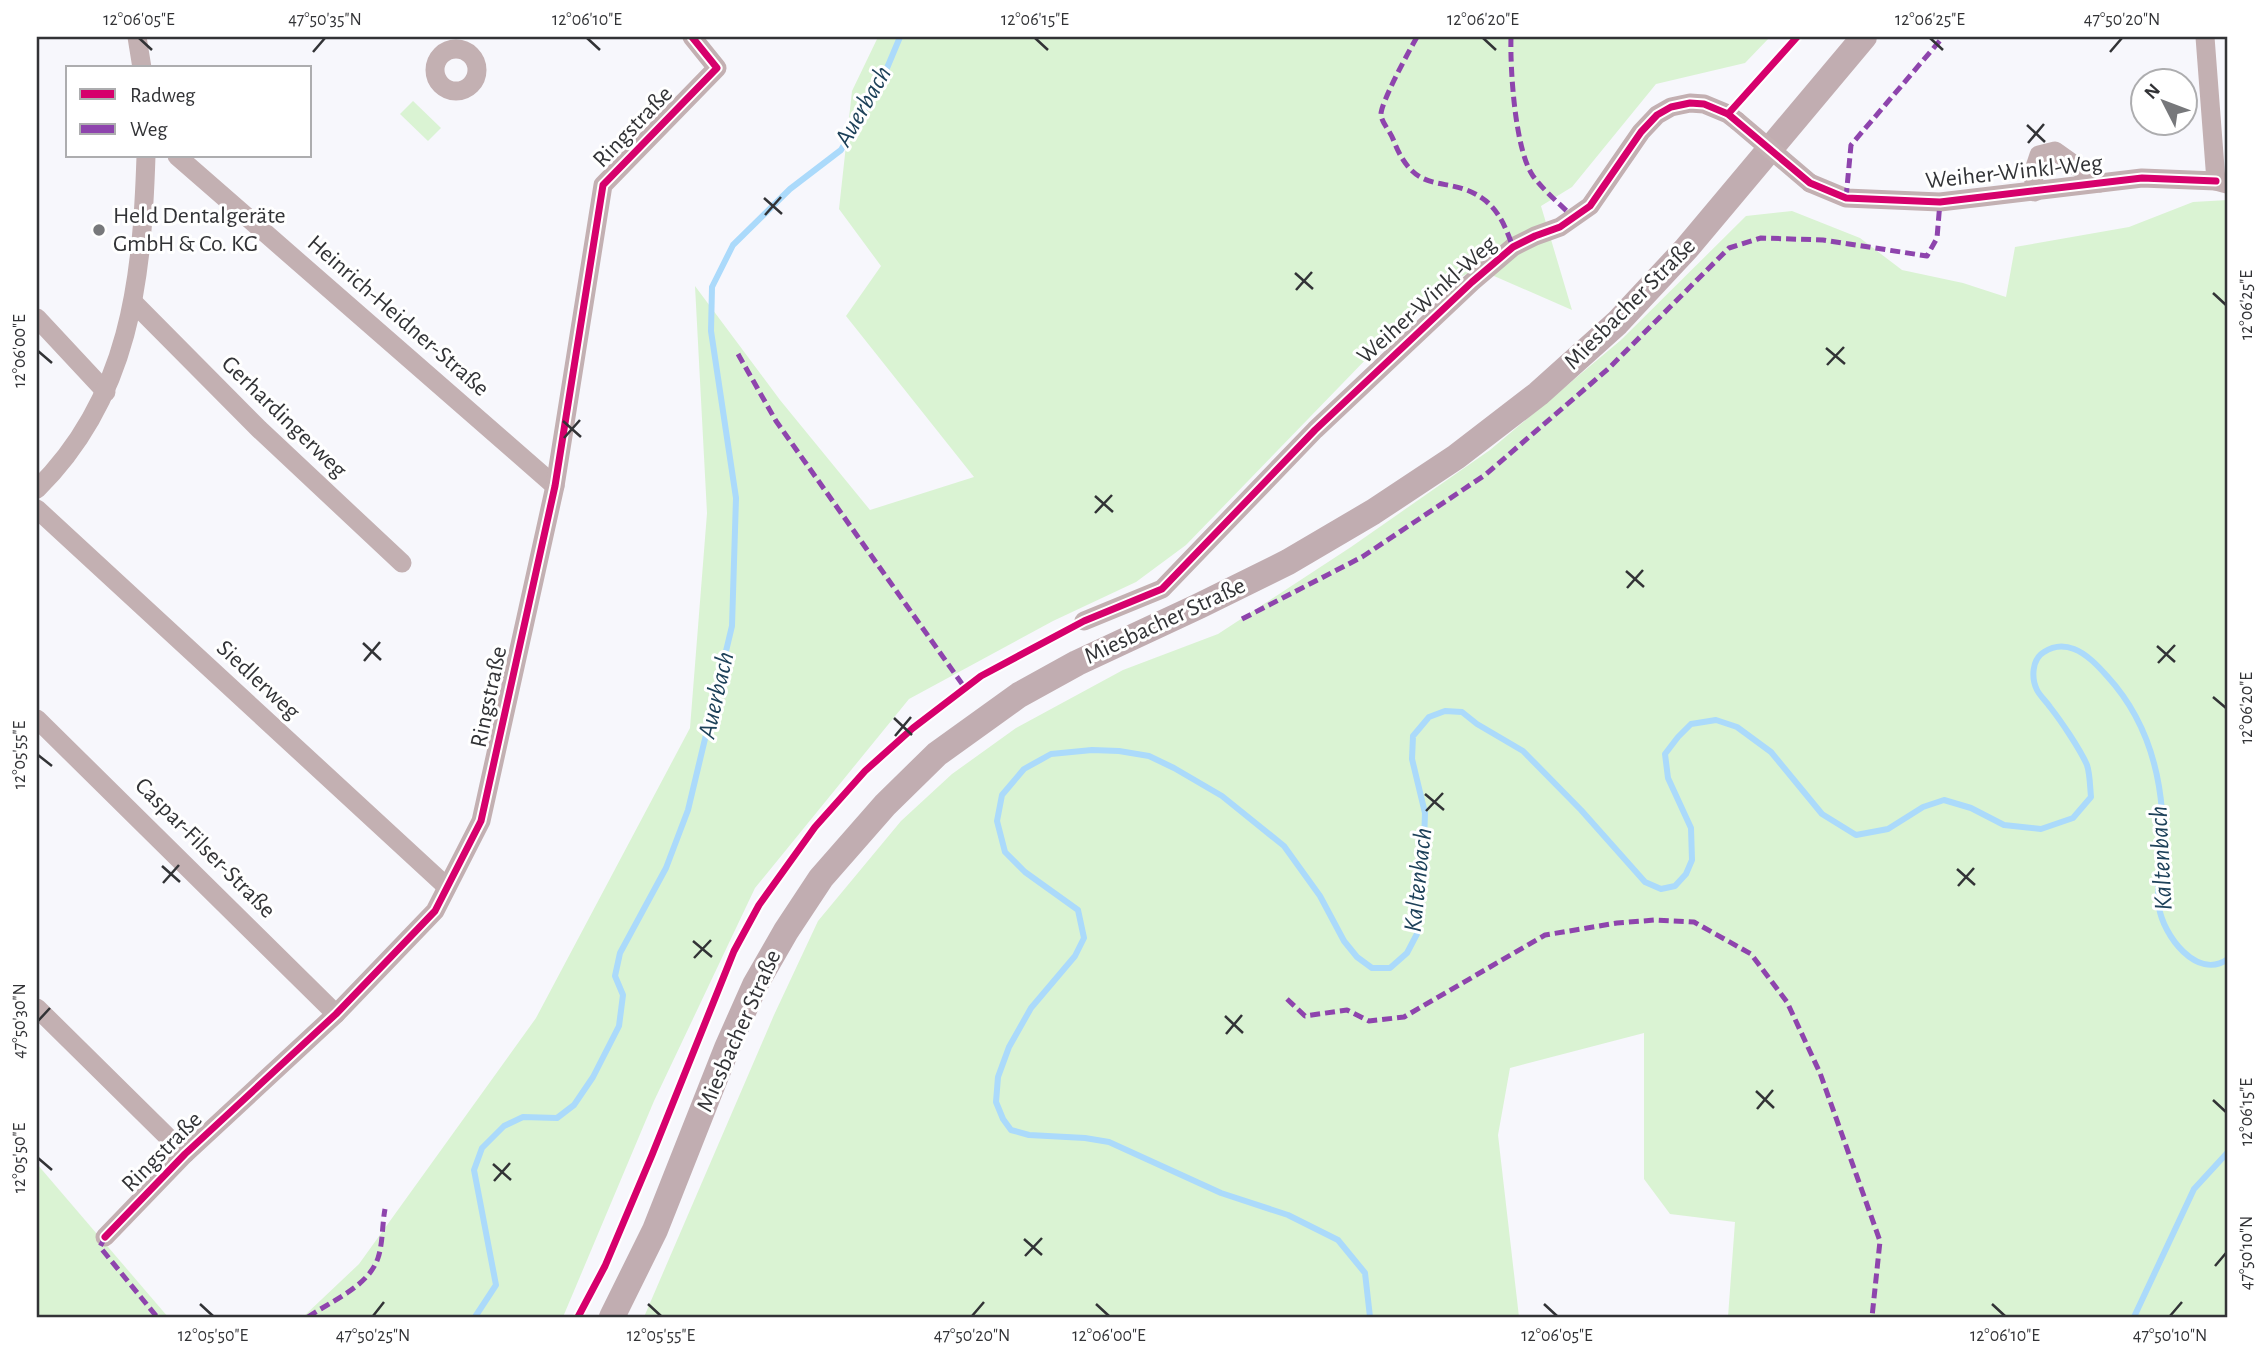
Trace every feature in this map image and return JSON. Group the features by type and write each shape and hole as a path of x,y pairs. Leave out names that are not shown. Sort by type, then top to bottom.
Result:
{"main road":[{"name":"Miesbacher Straße","path":"612,1317 655,1230 727,1048 755,985 821,878 885,804 937,754 1019,695 1077,663 1288,562 1384,506 1456,457 1517,410 1616,323 1686,249 1864,37"}],"street":[{"path":"137,37 142,66"},
{"path":"433,37 450,50"},
{"name":"Ringstraße","path":"105,1237 185,1154 337,1014 435,911 481,821 555,486 603,186 717,68 692,37"},
{"path":"2205,37 2222,182"},
{"name":"Weiher-Winkl-Weg","path":"1084,621 1162,589 1315,430 1472,282 1513,247 1560,227 1590,206 1641,132 1657,115 1671,107 1690,103 1704,104 1728,114 1810,183 1846,198 1940,202 2142,178 2222,182"},
{"name":"Weiher-Winkl-Weg","path":"2035,192 2033,173 2039,155 2055,151 2100,183"},
{"path":"37,489 78,442 106,392 122,349 134,303 144,230 146,158"},
{"name":"Heinrich-Heidner-Straße","path":"179,158 555,486"},
{"name":"Gerhardingerweg","path":"134,303 259,429 402,563"},
{"path":"37,318 106,392"},
{"name":"Siedlerweg","path":"37,509 447,887"},
{"name":"Caspar-Filser-Straße","path":"37,719 337,1014"},
{"path":"37,1008 185,1154"}],"green space":[{"path":"878,37 1770,37 1745,63 1656,84 1572,187 1541,206 1572,310 1478,269 1435,288 1186,545 1136,582 1053,621 909,699 755,888 654,1101 563,1317 303,1317 359,1264 536,1018 690,728 707,513 695,286 780,400 870,510 974,477 846,316 881,266 839,209 852,91"},
{"path":"413,101 441,128 428,141 400,114"},
{"path":"2228,200 2228,1317 1728,1317 1735,1222 1670,1214 1644,1179 1644,1033 1510,1068 1498,1135 1519,1317 644,1317 774,1015 818,921 901,821 952,774 1016,728 1123,670 1218,634 1351,547 1490,450 1621,340 1746,216 1792,211 1860,238 1902,270 1963,283 2006,297 2015,247 2129,227 2193,202"},
{"path":"37,1164 168,1317 37,1317"}],"waterway":[{"name":"Auerbach","path":"475,1317 496,1285 474,1170 482,1148 504,1126 523,1117 557,1118 574,1105 593,1077 619,1026 623,995 615,976 620,953 666,868 688,810 732,626 736,498 711,331 712,287 733,245 790,189 841,150 882,80 900,37"},
{"name":"Kaltenbach","path":"1370,1317 1365,1273 1338,1240 1288,1215 1221,1193 1109,1142 1029,1135 1011,1130 1003,1119 996,1102 998,1077 1009,1047 1031,1008 1075,956 1084,938 1078,910 1025,872 1005,852 997,821 1002,795 1024,769 1051,754 1092,750 1149,756 1174,768 1222,796 1284,846 1320,896 1344,941 1357,957 1372,968 1390,968 1407,953 1418,932 1425,813 1412,759 1413,736 1429,717 1445,711 1462,712 1523,751 1581,810 1645,882 1661,889 1675,886 1686,874 1692,860 1691,828 1668,778 1665,754 1691,724 1716,720 1737,727 1771,752 1822,814 1856,835 1888,829 1923,807 1944,800 1971,808 2004,825 2041,829 2073,818 2091,797 2088,769 2070,735 2038,692 2033,675 2040,655 2051,648 2066,647 2083,654 2107,676 2129,706 2146,739 2160,792 2162,835 2158,896 2167,930 2174,942 2194,960 2216,964 2228,959"},
{"path":"2134,1317 2194,1189 2228,1152"}],"marked path":[{"path":"1417,37 1385,100 1381,115 1383,121 1402,159 1412,171 1434,182 1472,192 1486,201 1499,217 1513,247"},
{"path":"1511,37 1515,109 1527,164 1537,182 1575,219"},
{"path":"1846,198 1851,145 1943,37"},
{"path":"1242,619 1362,557 1485,475 1608,369 1729,248 1761,238 1823,240 1927,256 1937,238 1940,202"},
{"path":"738,354 776,421 965,688"},
{"path":"1287,999 1305,1016 1347,1010 1369,1021 1404,1017 1545,935 1617,923 1655,920 1694,922 1751,954 1787,1002 1820,1073 1880,1241 1872,1317"},
{"path":"308,1317 358,1285 373,1268 380,1252 385,1209"},
{"path":"105,1237 100,1247 157,1317"}],"cycle path":[{"path":"105,1237 185,1154 336,1014 435,911 481,821 555,486 603,185 717,68 692,37"},
{"path":"1728,114 1797,37"},
{"path":"578,1317 605,1266 734,951 759,905 815,827 865,771 913,728 981,676 1084,621 1162,589 1315,430 1472,282 1513,247 1560,227 1590,206 1641,132 1657,115 1671,107 1690,103 1704,104 1728,114 1810,183 1846,198 1940,202 2142,178 2216,181"}],"place":[{"name":"Held Dentalgeräte GmbH & Co. KG","path":"99,230"}]}
